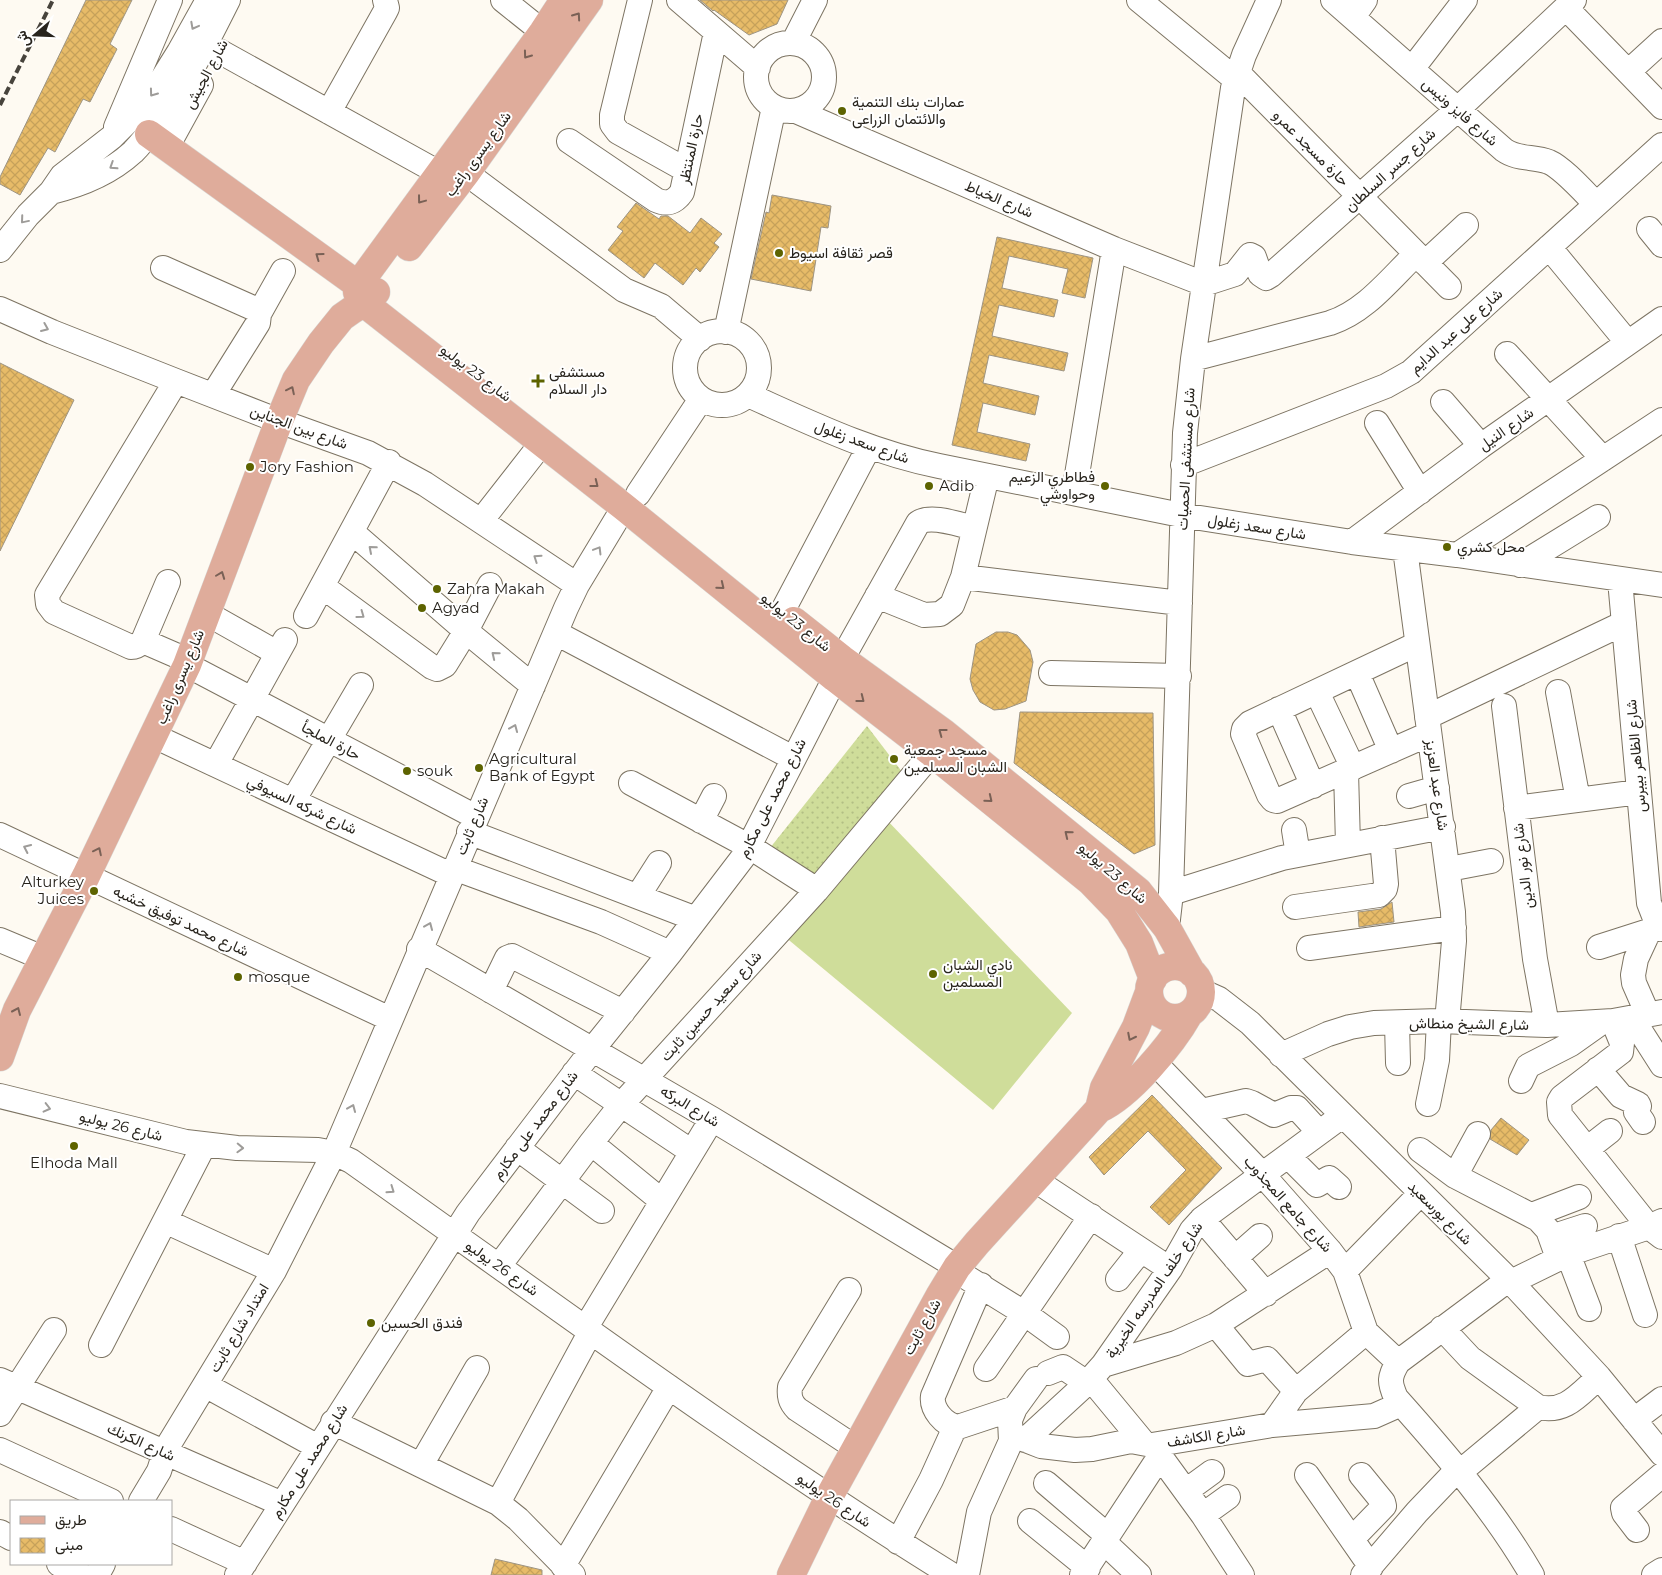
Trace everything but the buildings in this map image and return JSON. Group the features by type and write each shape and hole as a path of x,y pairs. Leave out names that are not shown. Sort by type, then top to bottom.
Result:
{"main road":[{"name":"شارع يسرى راغب","path":"453,174 564,0"},
{"name":"شارع يسرى راغب","path":"0,1057 17,1010 86,876 188,663 278,420 296,380 320,343 342,317 365,295 453,174 589,0"},
{"name":"شارع 23 يوليو","path":"162,133 365,295 631,501 839,669 944,733 1115,888 1124,919 1139,943 1151,986 1151,1000 1160,1013 1174,1018 1194,993 1167,928 1138,891 1115,888 1090,881 932,753 839,669 782,612 631,501 542,443 365,295"},
{"path":"1139,943 1167,928"},
{"path":"1151,986 1158,973 1171,966 1186,968 1194,993"},
{"name":"شارع ثابت","path":"1099,1110 1104,1088 1136,1026 1151,986"},
{"name":"شارع ثابت","path":"790,1575 829,1497 940,1294 956,1269 977,1243 1099,1110 1118,1098 1154,1062 1169,1044 1194,993"}],"street":[{"path":"112,137 170,0"},
{"path":"199,54 208,0"},
{"path":"0,250 69,169 112,137 154,92 199,54 228,0"},
{"name":"شارع الجيش","path":"51,192 81,183 109,169 162,133 199,54 246,0"},
{"path":"329,112 385,12 387,8 385,0"},
{"path":"503,0 543,32"},
{"path":"640,0 612,115 612,124 618,132 686,170"},
{"path":"680,0 758,68"},
{"path":"792,43 815,0"},
{"name":"حارة مسجد عمرو","path":"1140,0 1236,76 1360,197 1449,288"},
{"name":"شارع فايز ونيس","path":"1333,0 1359,9 1412,70 1510,154 1554,164 1596,204"},
{"path":"1412,70 1465,0"},
{"name":"شارع مستشفى الحميات","path":"1167,928 1171,893 1179,676 1181,515 1188,398 1231,97 1260,4"},
{"path":"1570,4 1628,72 1662,106"},
{"name":"شارع جسر السلطان","path":"1204,284 1235,274 1249,255 1254,257 1260,274 1264,277 1269,277 1458,109 1570,4"},
{"name":"حارة المنتظر","path":"569,141 662,203 668,203 678,197 682,192 716,32"},
{"path":"1628,72 1662,41"},
{"path":"792,43 810,50 817,57 822,66 824,76 823,85 813,102 785,109 761,95 756,77 758,68 767,52 774,47 792,43"},
{"path":"199,54 329,112 453,174 624,290 661,306 700,339"},
{"path":"726,332 785,109"},
{"name":"شارع الخياط","path":"785,109 1114,249 1204,284"},
{"name":"شارع على عبد الدايم","path":"1183,465 1386,386 1399,379 1422,363 1662,145"},
{"path":"1193,359 1339,320 1362,306 1466,225"},
{"path":"1549,247 1628,343"},
{"path":"1074,493 1114,249"},
{"path":"163,268 253,308 259,314"},
{"path":"214,395 258,323 259,314 283,271"},
{"name":"شارع بين الجناين","path":"0,309 52,332 176,381 278,420 348,444 388,462 425,484 577,585"},
{"name":"شارع النيل","path":"1352,542 1481,446 1662,320"},
{"path":"726,332 737,335 747,342 754,351 758,362 758,374 755,385 748,395 740,401 720,406 710,404 701,399 688,384 686,374 688,354 693,346 708,334 726,332"},
{"path":"1507,354 1603,459"},
{"path":"168,582 143,641 138,646 131,646 54,612 48,604 47,595 176,381"},
{"name":"شارع سعد زغلول","path":"748,395 869,448 916,461 987,476 1181,515 1352,542 1457,555 1662,586"},
{"name":"شارع ثابت","path":"334,1153 452,871 577,585 631,501 701,399"},
{"path":"1443,402 1481,446"},
{"path":"1457,555 1662,420"},
{"path":"1378,423 1420,492"},
{"path":"481,521 542,443"},
{"path":"782,612 869,448"},
{"path":"306,616 388,462"},
{"path":"877,596 924,616 940,614 952,605 963,577 987,476"},
{"path":"1520,565 1598,517"},
{"name":"شارع محمد على مكارم","path":"241,1569 453,1233 574,1073 670,953 750,847 793,758 915,526 922,520 932,519 974,528"},
{"path":"352,532 466,631 533,686"},
{"name":"شارع عبد العزيز","path":"1404,549 1449,869 1454,928 1443,1021 1428,1104"},
{"path":"963,577 1180,603"},
{"name":"شارع الظاهر بيبرس","path":"1620,580 1639,792 1655,889 1652,912 1657,930"},
{"path":"322,586 437,669 445,665 466,631 490,585"},
{"path":"206,613 281,646 216,764"},
{"path":"1417,644 1246,726 1244,729 1245,738 1269,796 1273,800 1280,800 1392,750 1428,725 1624,623"},
{"path":"556,633 793,758"},
{"name":"حارة الملجأ","path":"143,641 188,663 329,740 473,824 638,896 696,919"},
{"path":"1357,673 1392,750"},
{"path":"1051,674 1179,676"},
{"path":"293,801 361,685"},
{"path":"1317,692 1349,769 1348,845"},
{"path":"1558,692 1578,800"},
{"name":"شارع نور الدين","path":"1504,706 1535,959 1547,1025"},
{"path":"1279,709 1313,786"},
{"name":"شارع شركه السيوفي","path":"154,736 293,801 452,871 601,922 670,953"},
{"name":"شارع سعيد حسين ثابت","path":"500,1266 590,1143 621,1105 817,890 932,753"},
{"path":"631,783 750,847 817,890"},
{"path":"1409,796 1437,788"},
{"path":"1516,808 1639,792"},
{"path":"701,821 714,796"},
{"path":"1171,893 1253,866 1298,855 1443,827"},
{"path":"1294,830 1298,855"},
{"name":"شارع محمد توفيق خشبه","path":"0,835 390,1019"},
{"path":"1295,907 1379,895 1385,889 1386,884 1382,838"},
{"path":"1449,869 1491,861"},
{"path":"638,896 659,863"},
{"path":"1309,948 1454,928"},
{"path":"1599,947 1657,930"},
{"path":"1657,930 1636,959 1633,975 1631,1018 1622,1043 1621,1052 1562,1097 1559,1102 1560,1115 1587,1149 1658,1228"},
{"path":"0,940 43,958"},
{"name":"شارع البركه","path":"419,949 712,1119 956,1269 1057,1337"},
{"path":"491,991 507,958 512,956 623,1012"},
{"name":"شارع بورسعيد","path":"1194,993 1219,999 1236,1012 1281,1055 1510,1281 1599,1377 1662,1454"},
{"path":"1631,1018 1662,1065"},
{"path":"1521,1081 1528,1066 1571,1044 1631,1018"},
{"name":"شارع الشيخ منطاش","path":"1281,1055 1328,1034 1350,1027 1374,1023 1443,1021 1547,1025 1631,1018"},
{"path":"1397,1023 1398,1063"},
{"name":"شارع جامع المجذوب","path":"1154,1062 1263,1174 1330,1251 1344,1271 1366,1332 1398,1362"},
{"path":"1598,1069 1621,1096 1638,1104 1636,1112 1643,1122"},
{"path":"574,1073 692,1152"},
{"name":"شارع 26 يوليو","path":"0,1096 168,1138 204,1145 237,1148 318,1150 334,1153 351,1161 829,1497 952,1575"},
{"path":"1202,1111 1246,1101 1252,1102 1274,1115 1291,1108 1297,1108 1319,1132"},
{"name":"شارع خلف المدرسه الخيرية","path":"1018,1437 1094,1376 1170,1269 1188,1236 1202,1219 1342,1116"},
{"path":"498,1503 588,1329 712,1119"},
{"path":"1587,1149 1610,1131"},
{"path":"1455,1176 1478,1134"},
{"path":"590,1143 662,1201"},
{"path":"101,1345 204,1145"},
{"path":"517,1148 602,1211"},
{"path":"1420,1150 1455,1176 1532,1216 1543,1224 1559,1250 1589,1309"},
{"name":"امتداد شارع ثابت","path":"142,1500 159,1471 165,1453 274,1271 334,1153"},
{"path":"1288,1156 1317,1185 1329,1178 1339,1187"},
{"path":"1035,1180 1170,1269"},
{"path":"1344,1271 1421,1194"},
{"path":"1532,1216 1579,1197"},
{"path":"986,1369 1091,1216"},
{"path":"1202,1219 1266,1294"},
{"path":"165,1222 274,1271"},
{"path":"1522,1572 1510,1538 1459,1470 1396,1398 1391,1386 1391,1373 1398,1362 1442,1328 1559,1250 1586,1226"},
{"path":"1559,1250 1658,1228"},
{"path":"1235,1258 1260,1236"},
{"path":"1619,1236 1645,1315"},
{"path":"1118,1279 1142,1250"},
{"path":"967,1575 979,1512 1010,1447 1018,1437 1010,1420 1015,1408 1042,1376 1064,1367 1094,1376 1154,1361 1176,1343 1216,1326 1330,1251"},
{"path":"981,1285 933,1396 933,1406 935,1411 955,1426 962,1426 1015,1408"},
{"path":"849,1290 790,1387 789,1395 791,1403 796,1409 856,1448"},
{"path":"1216,1326 1248,1364 1267,1359 1296,1391"},
{"path":"1442,1328 1470,1358 1538,1407 1550,1409 1565,1406 1599,1377"},
{"path":"0,1414 8,1384 54,1330"},
{"path":"1272,1425 1296,1391 1366,1332"},
{"path":"421,1465 477,1368"},
{"path":"1094,1376 1186,1491 1242,1575"},
{"name":"شارع الكرنك","path":"8,1384 282,1504"},
{"path":"205,1385 318,1447"},
{"path":"333,1422 498,1503 518,1519 568,1570 669,1386"},
{"path":"1634,1420 1662,1399"},
{"name":"شارع الكاشف","path":"1018,1437 1041,1446 1075,1450 1092,1449 1131,1441 1152,1448 1272,1425 1374,1416 1400,1402"},
{"path":"1307,1475 1352,1539 1367,1571 1417,1512 1459,1470 1538,1407"},
{"path":"898,1542 931,1480 955,1426"},
{"path":"1030,1522 1085,1571 1106,1539 1152,1448"},
{"path":"0,1450 109,1500"},
{"path":"1186,1491 1212,1472"},
{"path":"1352,1539 1384,1506 1383,1502 1360,1475"},
{"path":"1637,1530 1624,1513 1623,1508 1662,1475"},
{"path":"1046,1483 1106,1539 1139,1575"},
{"path":"1203,1515 1228,1497"},
{"path":"172,1530 241,1569"},
{"path":"61,1565 80,1575"},
{"path":"1654,1575 1662,1570"}],"green space":[{"path":"867,726 906,777 815,884 766,853"},
{"name":"نادي الشبان المسلمين","path":"884,817 1072,1013 993,1110 784,936"}],"railway":[{"path":"0,105 53,0"}],"place":[{"name":"عمارات بنك التنمية والائتمان الزراعى","path":"842,111"},
{"name":"قصر ثقافة اسيوط","path":"779,253"},
{"name":"مستشفى دار السلام","path":"538,381"},
{"name":"Jory Fashion","path":"250,467"},
{"name":"Adib","path":"929,486"},
{"name":"فطاطري الزعيم وحواوشي","path":"1105,486"},
{"name":"محل كشري","path":"1447,547"},
{"name":"Zahra Makah","path":"437,589"},
{"name":"Agyad","path":"422,608"},
{"name":"مسجد جمعية الشبان المسلمين","path":"894,759"},
{"name":"Agricultural Bank of Egypt","path":"479,768"},
{"name":"souk","path":"407,771"},
{"name":"Alturkey Juices","path":"94,891"},
{"name":"نادي الشبان المسلمين","path":"933,974"},
{"name":"mosque","path":"238,977"},
{"name":"Elhoda Mall","path":"74,1146"},
{"name":"فندق الحسين","path":"371,1323"}]}
